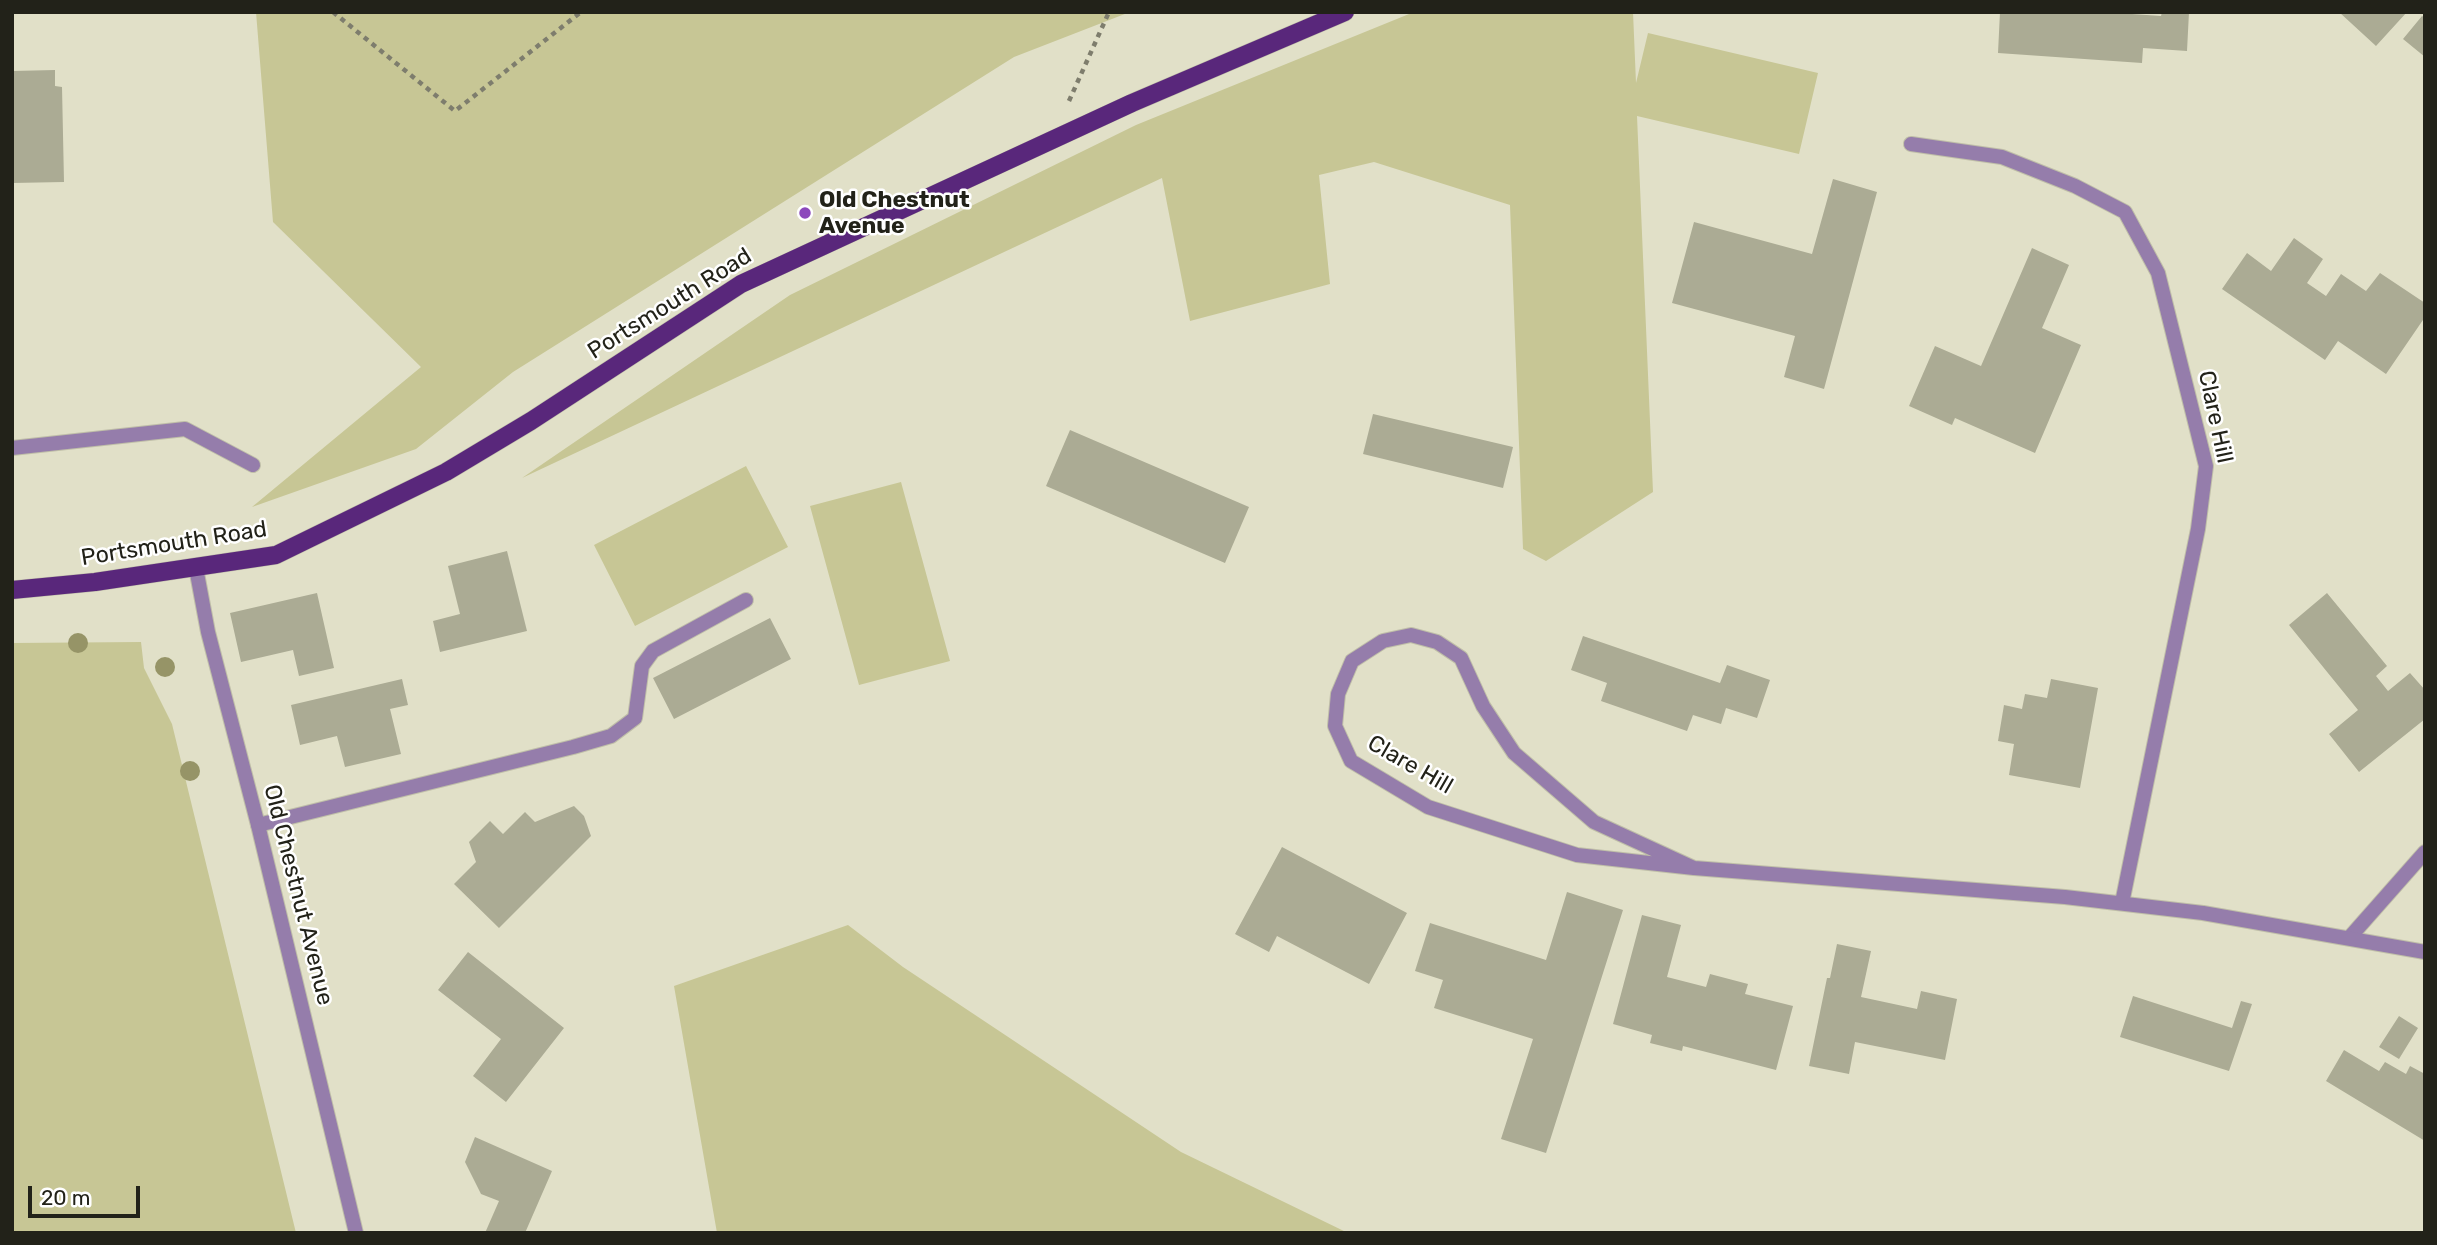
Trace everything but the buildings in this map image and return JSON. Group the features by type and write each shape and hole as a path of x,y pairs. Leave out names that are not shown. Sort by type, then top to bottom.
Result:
{"main road":[{"name":"Portsmouth Road","path":"12,590 95,582 276,555 446,472 531,421 741,284 1132,103 1345,12"}],"street":[{"name":"Clare Hill","path":"1911,144 2002,157 2075,187 2125,212 2158,273 2206,466 2198,529 2122,904"},
{"path":"12,448 185,429 253,465"},
{"name":"Old Chestnut Avenue","path":"196,568 208,632 258,825 356,1233"},
{"path":"258,825 611,736 635,718 642,666 653,651 746,600"},
{"name":"Clare Hill","path":"1694,868 1594,822 1514,753 1483,706 1461,658 1437,642 1411,635 1382,641 1352,661 1338,694 1335,726 1352,761 1428,807 1577,855 1694,868 2203,913 2425,952"},
{"path":"2350,937 2425,852"}],"path":[{"path":"333,12 455,111 581,12"},
{"path":"1052,141 1109,12"}],"shaded area":[{"path":"256,12 1130,12 1014,57 513,372 416,449 252,507 421,367 273,222"},
{"path":"1414,12 1633,12 1636,83 1648,33 1818,73 1799,154 1637,116 1653,492 1546,561 1523,549 1510,205 1374,162 1319,175 1330,284 1190,321 1162,178 522,478 790,295 1136,125"},
{"path":"746,466 788,547 635,626 594,545"},
{"path":"901,482 950,661 859,685 810,506"},
{"path":"141,642 144,668 172,724 296,1233 12,1233 12,643"},
{"path":"848,925 903,967 1181,1152 1348,1233 717,1233 674,986"}],"place":[{"name":"Old Chestnut Avenue","path":"805,213"}]}
